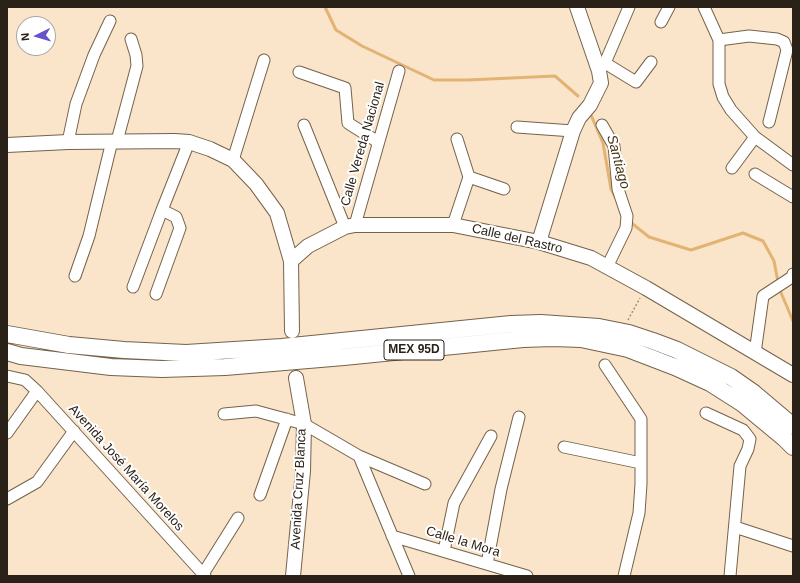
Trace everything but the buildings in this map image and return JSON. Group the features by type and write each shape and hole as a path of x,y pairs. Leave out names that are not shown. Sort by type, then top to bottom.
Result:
{"highway":[{"name":"MEX 95D","path":"7,334 69,345 124,350 186,353 282,347 511,324 541,323 599,327 629,333 653,341 677,350 710,366 731,377 754,393 793,426"},
{"name":"MEX 95D","path":"7,352 21,356 111,367 225,367 344,357 523,338 581,339 628,349 675,367 710,383 743,404 793,447"}],"main road":[{"path":"539,242 573,131 579,118 590,105 600,83 602,67 577,7"},
{"path":"8,148 68,142 175,141 189,142 210,149 234,160 256,184 277,214 291,261 292,331"},
{"name":"Calle del Rastro","path":"291,261 308,246 350,226 453,226 539,242 591,258 646,288 793,375"},
{"name":"Avenida Cruz Blanca","path":"293,576 303,471 304,424 296,378"}],"street":[{"path":"629,7 602,67 636,82 651,62"},
{"path":"661,22 669,7"},
{"path":"704,7 719,40 719,84 723,97 731,110 755,138 793,165"},
{"path":"68,142 76,104 94,55 110,21"},
{"path":"719,40 749,36 784,42 786,50 770,122"},
{"path":"75,276 89,236 114,141 137,66 136,55 130,39"},
{"path":"234,160 264,60"},
{"name":"Calle Vereda Nacional","path":"350,226 378,142 399,71"},
{"path":"300,72 345,88 348,123 378,142"},
{"path":"304,125 350,226"},
{"path":"602,125 614,146 618,189 627,216 626,228 606,267"},
{"path":"516,127 573,131"},
{"path":"732,168 755,138"},
{"path":"453,226 469,176 458,139"},
{"path":"133,287 189,142"},
{"path":"755,174 793,197"},
{"path":"469,176 504,189"},
{"path":"156,294 180,228 176,217 162,210"},
{"path":"755,353 763,296 792,277 793,274"},
{"path":"605,365 641,419 639,513 624,576"},
{"name":"Avenida José María Morelos","path":"7,376 25,380 37,390 204,575"},
{"path":"7,433 37,390"},
{"path":"224,414 256,411 304,424 359,456 425,484"},
{"path":"706,413 743,430 750,439 748,449 740,466 730,576"},
{"path":"487,564 501,489 519,418"},
{"path":"260,495 287,420"},
{"path":"7,498 37,482 74,431"},
{"path":"444,551 454,503 491,436"},
{"path":"564,447 641,463"},
{"path":"359,456 409,576"},
{"path":"204,575 238,518"},
{"path":"735,527 793,546"},
{"name":"Calle la Mora","path":"392,536 527,576"}],"path":[{"path":"627,322 646,288"}],"waterway":[{"name":"Santiago","path":"325,7 336,30 362,46 434,80 555,76 578,96"},
{"name":"Santiago","path":"591,115 603,143 611,189 615,197"},
{"name":"Santiago","path":"629,221 649,237 691,250 743,233 763,241 774,261 778,282"},
{"name":"Santiago","path":"779,288 793,321"}]}
